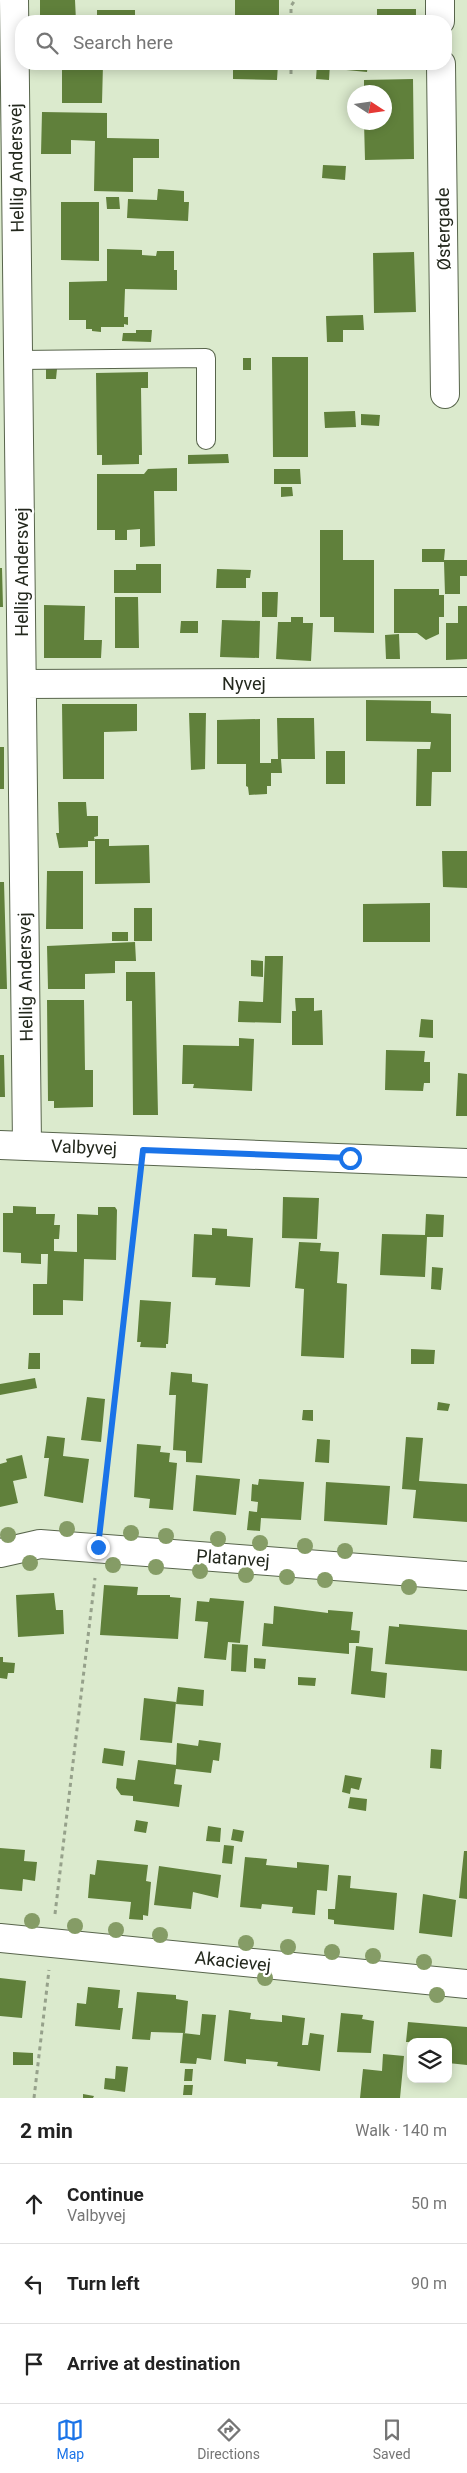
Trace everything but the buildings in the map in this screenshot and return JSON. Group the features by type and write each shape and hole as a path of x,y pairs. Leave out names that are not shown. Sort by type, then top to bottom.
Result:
{"street":[{"name":"Hellig Andersvej","path":"14,0 19,360 10,441 22,684 27,1145"},
{"path":"440,0 440,15"},
{"name":"Østergade","path":"440,70 445,394"},
{"name":"Nyvej","path":"22,684 467,682"},
{"name":"Valbyvej","path":"0,1144 467,1163"},
{"name":"Platanvej","path":"0,1553 40,1544 467,1576"},
{"name":"Akacievej","path":"0,1938 467,1984"}],"lane":[{"path":"19,360 206,358 206,440"}],"path":[{"path":"291,15 291,6 295,0"},
{"path":"34,2098 143,1150"}],"route":[{"path":"98,1547 143,1150 350,1158"}]}
